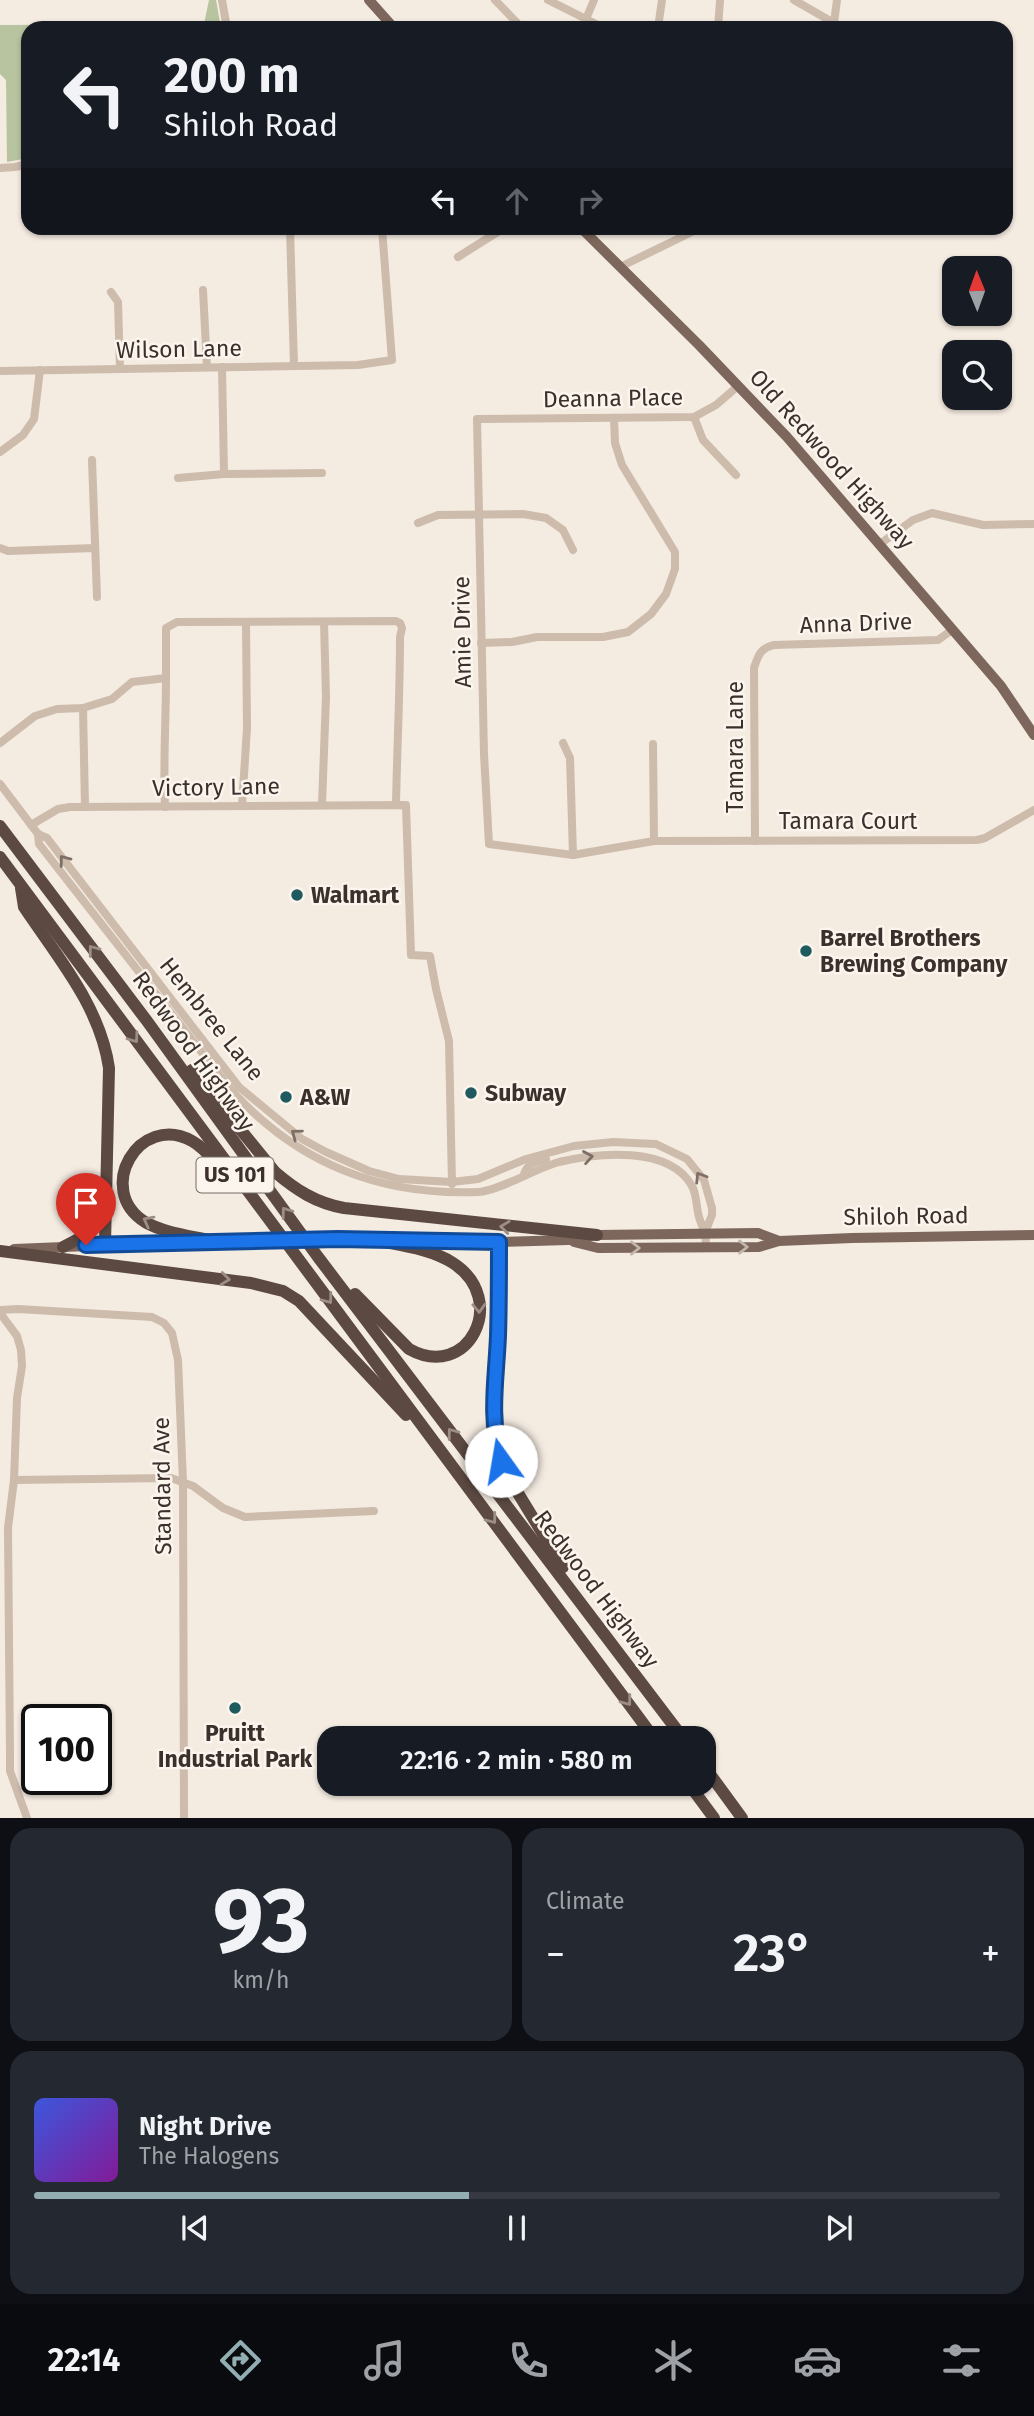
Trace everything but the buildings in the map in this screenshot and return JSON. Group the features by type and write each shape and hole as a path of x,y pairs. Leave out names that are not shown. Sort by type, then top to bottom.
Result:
{"highway":[{"name":"Redwood Highway","path":"0,826 147,1021 318,1256 674,1726"},
{"name":"Redwood Highway","path":"0,857 645,1726"},
{"path":"20,884 24,906 93,1010 106,1048 109,1068 105,1244"},
{"path":"147,1021 204,1084 275,1172 309,1197 344,1208 597,1235"},
{"path":"213,1241 148,1224 131,1209 124,1193 124,1171 132,1153 145,1142 168,1136 192,1141 205,1151 267,1218"},
{"path":"63,1247 84,1236 105,1213"},
{"path":"318,1256 409,1349 418,1354 439,1357 449,1355 464,1346 477,1330 481,1312 478,1291 465,1273 452,1262 434,1254 370,1239"},
{"path":"499,1242 498,1336 492,1413 496,1444 507,1475 598,1624"},
{"path":"0,1250 251,1283 283,1292 299,1301 447,1460"},
{"path":"716,1782 742,1818"},
{"path":"698,1796 714,1818"}],"main road":[{"path":"369,0 388,21"},
{"name":"Old Redwood Highway","path":"587,235 787,437 1000,686 1034,734"},
{"name":"Shiloh Road","path":"0,1250 254,1240 499,1242 568,1240 597,1235 706,1232 758,1233 779,1241"},
{"name":"Shiloh Road","path":"568,1240 598,1248 759,1247 779,1241 1034,1235"}],"street":[{"path":"222,0 226,21"},
{"path":"495,0 515,21"},
{"path":"548,0 590,21"},
{"path":"586,19 594,0"},
{"path":"659,21 662,0"},
{"path":"794,0 826,21"},
{"path":"833,21 837,0"},
{"path":"719,21 720,1"},
{"path":"0,168 21,166"},
{"path":"290,235 294,366"},
{"name":"Wilson Lane","path":"0,371 358,365 392,360 383,235"},
{"path":"458,257 493,235"},
{"path":"620,267 686,235"},
{"path":"203,290 207,368"},
{"path":"111,292 118,302 120,369"},
{"path":"222,367 224,474"},
{"path":"0,452 23,435 34,419 40,370"},
{"name":"Deanna Place","path":"477,419 694,417 716,405 738,386"},
{"path":"694,417 703,440 736,475"},
{"path":"481,643 537,638 603,637 628,632 651,614 666,594 675,569 675,552 622,465 615,443 614,418"},
{"name":"Amie Drive","path":"477,419 484,754 489,844"},
{"path":"92,460 97,597"},
{"path":"178,478 224,474 322,473"},
{"path":"880,544 913,520 932,513 983,525 1034,524"},
{"path":"418,523 438,515 523,514 545,518 563,530 573,550"},
{"path":"0,548 8,551 95,548"},
{"path":"242,806 247,728 246,622"},
{"path":"165,807 163,771 166,736 166,628 170,624 246,622 400,623 400,721 396,805"},
{"path":"322,805 326,697 324,622"},
{"name":"Anna Drive","path":"759,653 774,645 938,640 952,629"},
{"name":"Tamara Lane","path":"755,841 754,668 759,653"},
{"path":"0,743 35,716 57,709 83,708 112,699 132,681 166,678"},
{"path":"83,708 85,807"},
{"path":"563,743 570,758 573,855"},
{"path":"653,744 654,841"},
{"name":"Hembree Lane","path":"0,784 38,834 47,838 239,1087 302,1139 369,1171 399,1179 484,1192 558,1162 604,1154 648,1157 675,1167 692,1186 706,1232"},
{"name":"Victory Lane","path":"31,825 58,809 85,807 406,804 411,956 430,956 449,1041 452,1187"},
{"name":"Tamara Court","path":"489,844 573,855 654,841 976,840 985,838 1034,810"},
{"name":"Hembree Lane","path":"452,1187 526,1159 574,1146 614,1142 656,1144 687,1159 704,1180 712,1208 706,1232 706,1247"},
{"path":"524,1174 532,1164 564,1154 574,1146"},
{"name":"Standard Ave","path":"0,1312 18,1308 152,1317 164,1323 172,1333 178,1360 183,1482 184,1818"},
{"path":"0,1312 17,1336 22,1350 14,1480 8,1528 10,1772 27,1818"},
{"path":"14,1480 171,1478 193,1486 223,1508 245,1517 374,1511"}],"green space":[{"path":"209,0 216,0 220,21 205,21"},
{"path":"0,25 21,25 21,159 7,162 6,80 0,74"}],"place":[{"name":"Walmart","path":"297,895"},
{"name":"Barrel Brothers Brewing Company","path":"806,951"},
{"name":"Subway","path":"471,1093"},
{"name":"A&W","path":"286,1097"},
{"name":"Pruitt Industrial Park","path":"235,1708"}],"route":[{"path":"86,1245 338,1239 499,1242 498,1336 492,1413 501,1461"}]}
